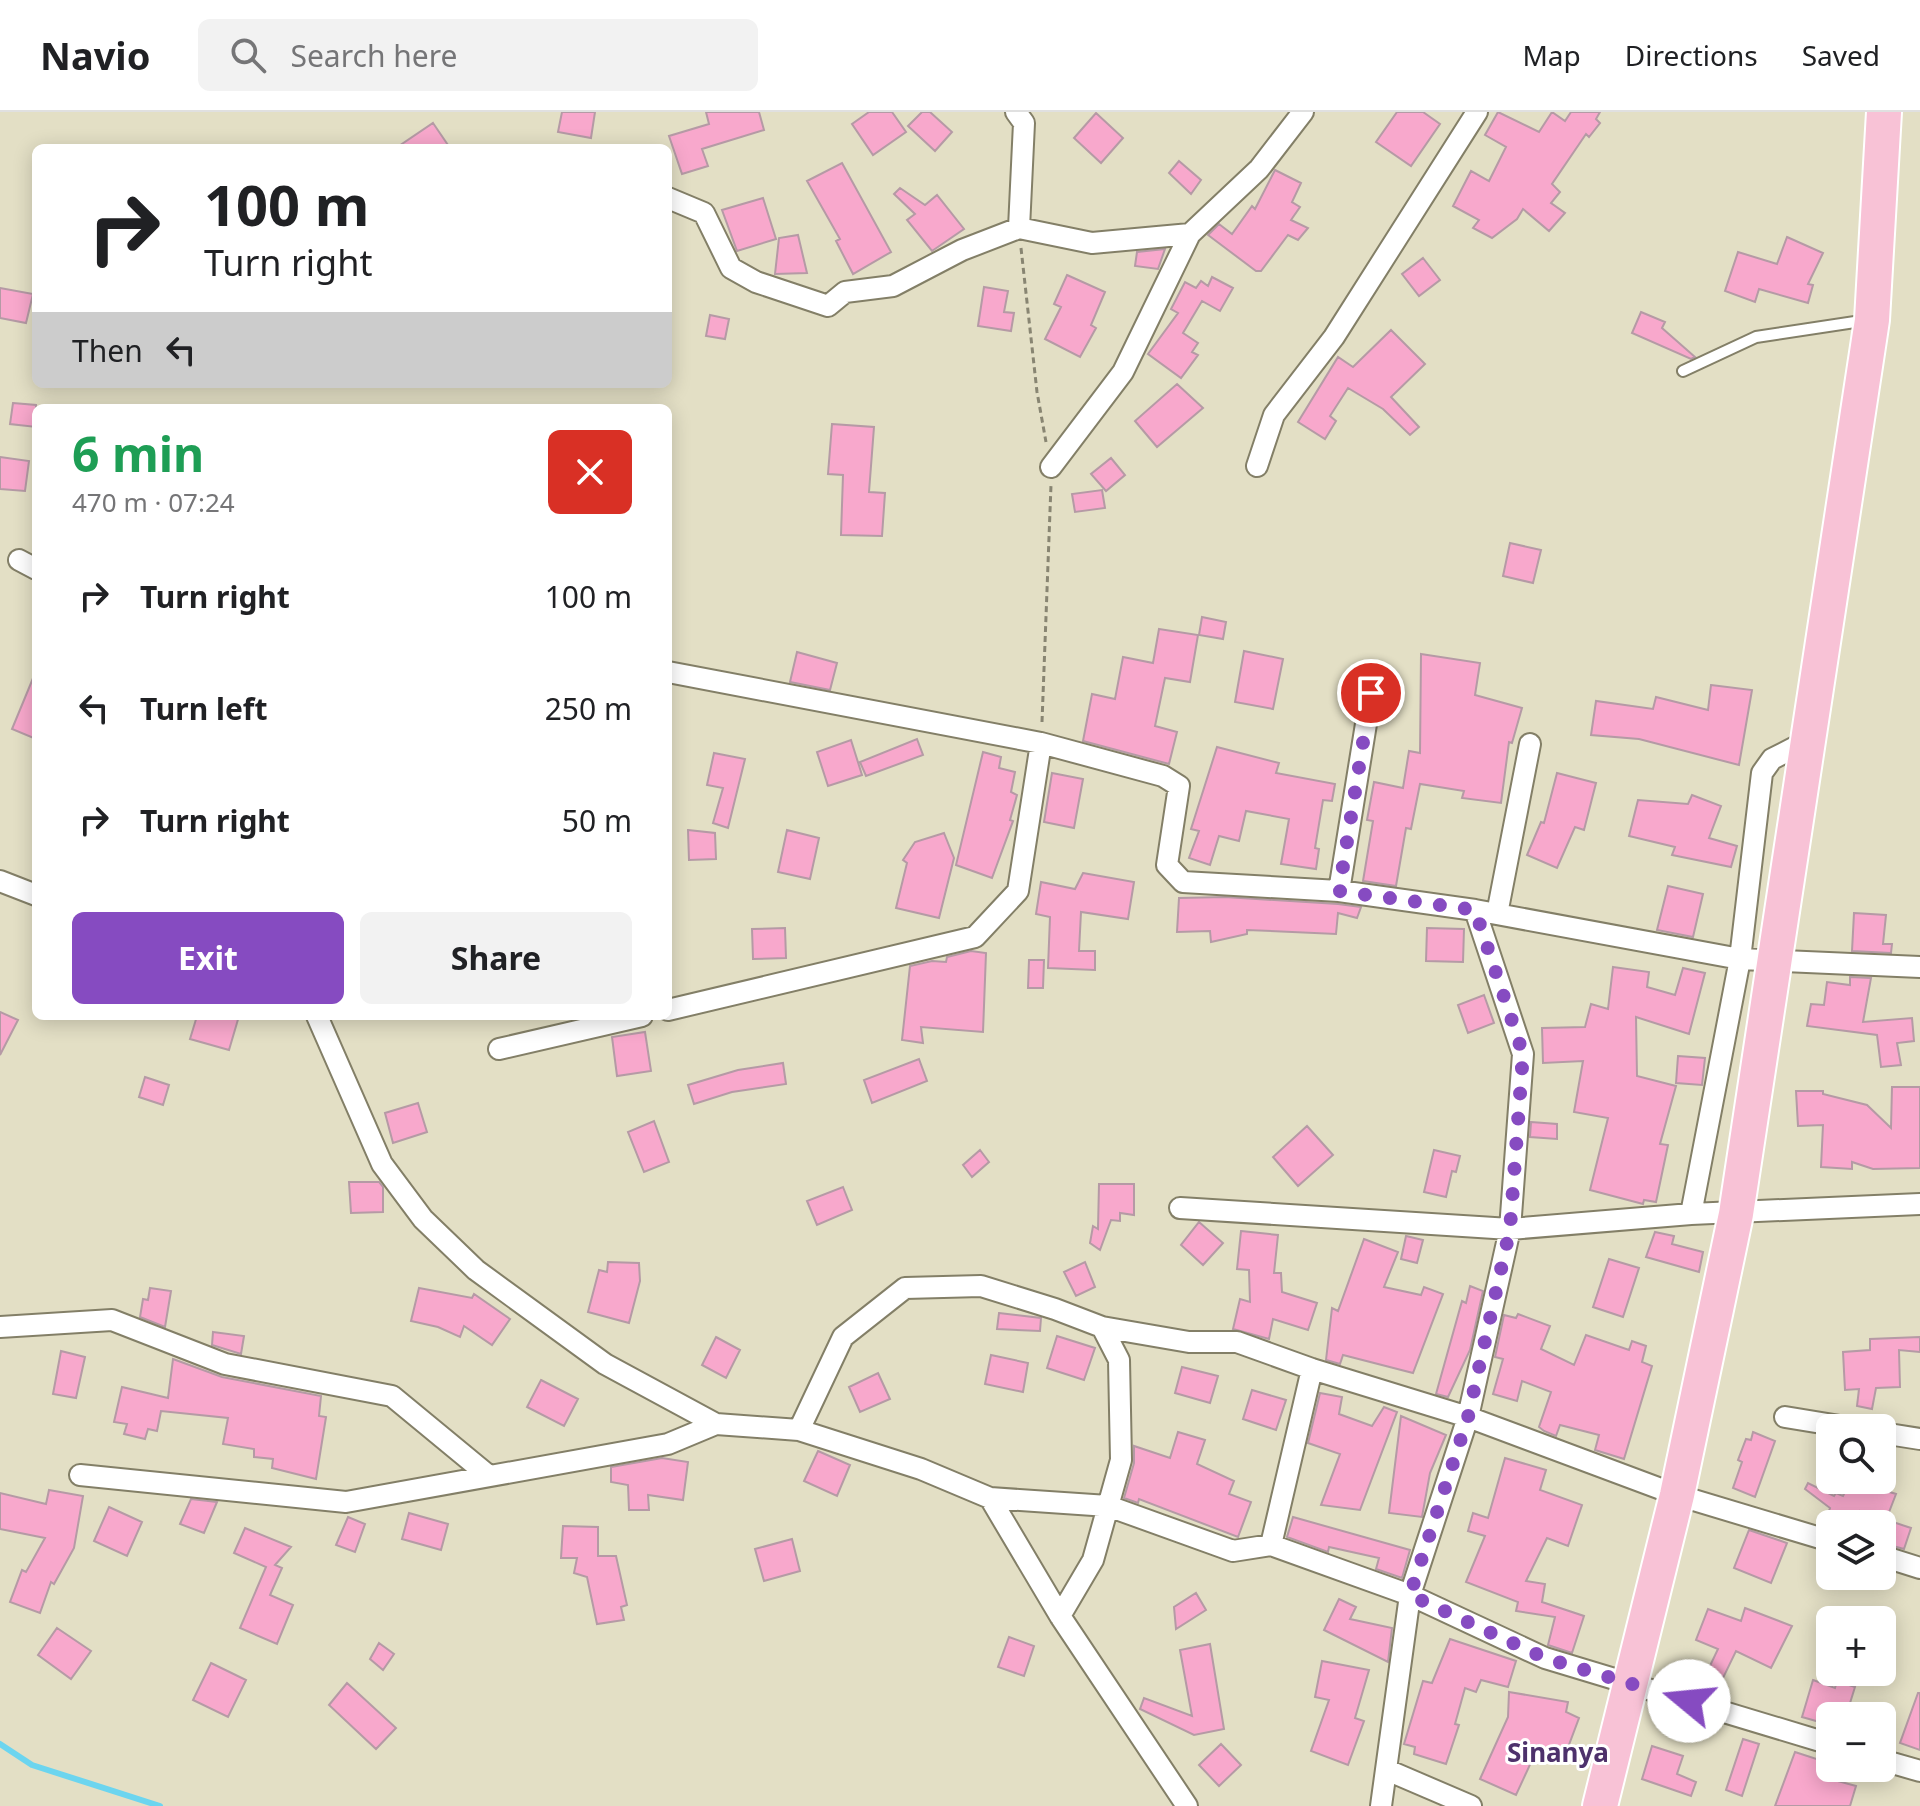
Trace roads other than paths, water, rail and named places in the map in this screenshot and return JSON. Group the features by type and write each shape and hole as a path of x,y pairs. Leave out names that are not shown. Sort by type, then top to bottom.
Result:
{"highway":[{"path":"1600,1806 1677,1495 1736,1214 1872,320 1884,112"}],"street":[{"path":"1016,112 1024,123 1019,228"},
{"path":"1051,467 1123,372 1190,234 1259,169 1303,112"},
{"path":"1257,466 1274,415 1334,337 1477,112"},
{"path":"672,200 704,213 731,268 756,282 828,306 845,292 893,286 962,250 1019,228 1092,243 1190,234"},
{"path":"672,673 1041,743 1163,776 1179,786 1167,865 1183,882 1339,891 1475,910 1740,959 1920,967"},
{"path":"1339,891 1371,693"},
{"path":"1691,1214 1740,959 1762,773 1772,759 1809,740"},
{"path":"672,1009 975,937 1018,891 1041,743"},
{"path":"1497,914 1530,744"},
{"path":"0,881 32,893"},
{"path":"1381,1806 1410,1595 1468,1417 1510,1229 1523,1054 1475,910"},
{"path":"319,1020 382,1164 423,1219 476,1270 605,1364 716,1424 799,1430 921,1469 990,1498 1108,1506 1233,1551 1271,1545 1410,1595 1545,1658 1816,1740"},
{"path":"499,1049 625,1020"},
{"path":"1180,1208 1510,1229 1691,1214 1920,1204"},
{"path":"799,1430 843,1337 905,1288 981,1286 1102,1327 1189,1342 1237,1342 1312,1369 1468,1417 1677,1495 1816,1537"},
{"path":"0,1327 112,1320 225,1364 392,1396 489,1476"},
{"path":"1060,1616 1093,1560 1121,1460 1119,1360 1102,1327"},
{"path":"1271,1545 1312,1369"},
{"path":"1785,1417 1816,1422"},
{"path":"80,1475 346,1502 668,1444 716,1424"},
{"path":"1896,1435 1920,1439"},
{"path":"990,1498 1060,1616 1187,1806"},
{"path":"1896,1560 1920,1568"},
{"path":"1896,1764 1920,1771"},
{"path":"1387,1770 1471,1806"}],"lane":[{"path":"1683,371 1756,337 1872,320"}],"waterway":[{"path":"0,1744 32,1765 160,1806"}],"district":[{"name":"Sinanya","path":"1558,1753"}]}
